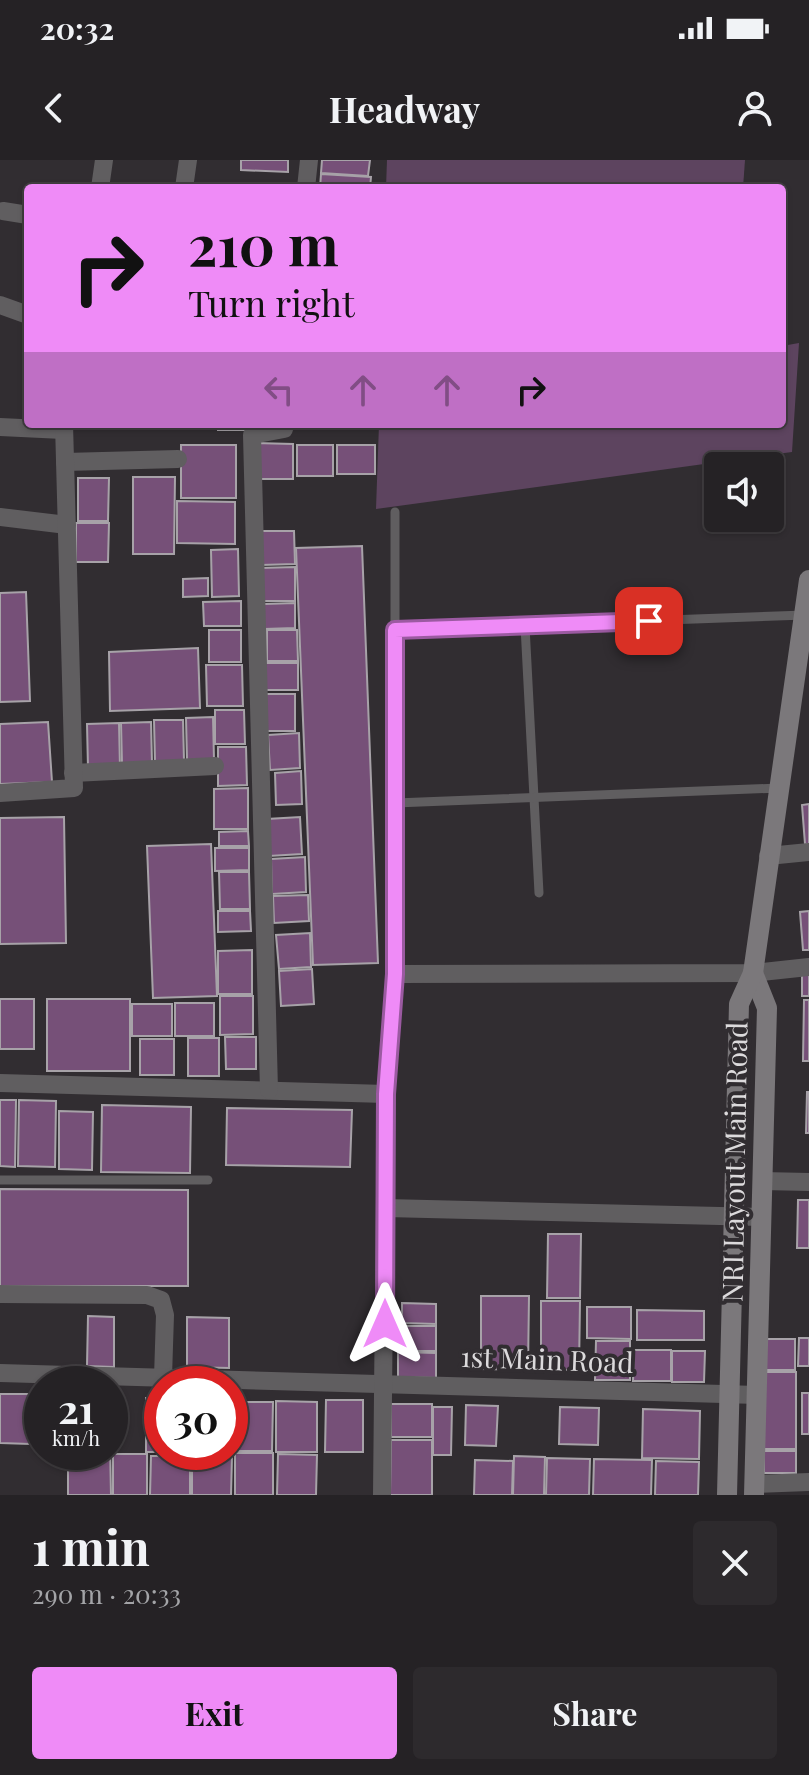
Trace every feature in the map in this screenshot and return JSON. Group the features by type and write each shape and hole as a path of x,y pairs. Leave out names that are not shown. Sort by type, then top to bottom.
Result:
{"street":[{"path":"101,184 104,160"},
{"path":"185,184 188,160"},
{"path":"306,184 309,160"},
{"path":"3,211 24,214"},
{"path":"0,305 24,314"},
{"path":"0,427 24,427"},
{"path":"0,793 74,788 64,428"},
{"path":"269,1090 252,435 284,428"},
{"path":"65,462 178,459"},
{"path":"0,517 67,525"},
{"path":"753,973 809,580"},
{"path":"73,773 215,766"},
{"path":"768,856 809,852"},
{"path":"382,1495 386,1094 395,974 753,973 809,967"},
{"name":"NRI Layout Main Road","path":"753,973 767,1008 755,1489"},
{"name":"NRI Layout Main Road","path":"727,1495 739,1004 753,973"},
{"path":"0,1083 386,1094"},
{"path":"762,1181 809,1182"},
{"path":"386,1208 762,1217"},
{"path":"0,1294 147,1295 161,1300 165,1315 163,1366"},
{"name":"1st Main Road","path":"0,1373 144,1377"},
{"name":"1st Main Road","path":"248,1379 757,1395"},
{"path":"755,1489 809,1482"}],"lane":[{"path":"395,512 395,974"},
{"path":"395,630 805,615"},
{"path":"525,626 539,893"},
{"path":"395,803 779,788"},
{"path":"0,1180 208,1180"}],"shaded area":[{"path":"387,160 745,160 743,184 386,184"},
{"path":"799,343 792,452 704,452 704,464 376,509 379,428 786,428 786,345"}],"building":[{"path":"241,160 288,160 288,172 241,170"},
{"path":"322,160 370,160 368,176 321,173"},
{"path":"321,174 371,177 370,184 320,184"},
{"path":"218,428 244,428 244,430"},
{"path":"255,443 293,444 293,479 255,479"},
{"path":"181,445 236,445 236,498 181,498"},
{"path":"297,445 333,445 333,476 297,476"},
{"path":"337,445 375,445 375,474 337,474"},
{"path":"133,477 175,477 174,554 133,554"},
{"path":"78,478 109,478 108,521 78,521"},
{"path":"177,501 235,502 235,544 177,543"},
{"path":"76,523 109,523 108,562 76,562"},
{"path":"261,531 294,531 295,564 261,565"},
{"path":"362,546 378,963 313,965 296,548"},
{"path":"238,549 239,596 212,597 211,550"},
{"path":"295,567 295,601 259,601 259,568"},
{"path":"208,578 208,596 183,597 183,579"},
{"path":"26,592 30,701 0,702 0,593"},
{"path":"241,601 241,626 204,626 203,602"},
{"path":"295,603 295,628 264,629 264,604"},
{"path":"209,630 241,630 241,662 209,662"},
{"path":"267,630 297,630 298,661 267,661"},
{"path":"198,648 200,708 110,711 109,652"},
{"path":"265,663 298,663 298,690 265,690"},
{"path":"206,665 242,665 243,706 207,706"},
{"path":"265,694 295,694 295,731 265,731"},
{"path":"215,710 244,710 245,744 215,744"},
{"path":"213,717 214,760 187,760 186,718"},
{"path":"154,720 183,720 184,761 155,762"},
{"path":"48,722 52,782 0,784 0,724"},
{"path":"151,722 152,763 122,764 121,723"},
{"path":"119,723 120,768 88,768 87,724"},
{"path":"299,733 300,768 270,770 268,735"},
{"path":"218,747 246,747 247,785 218,786"},
{"path":"301,771 302,804 276,805 275,773"},
{"path":"248,788 248,829 214,829 214,789"},
{"path":"809,804 809,844 805,844 802,805"},
{"path":"64,817 66,943 0,944 0,818"},
{"path":"300,817 302,854 269,856 267,819"},
{"path":"248,831 249,846 219,846 219,832"},
{"path":"211,844 217,996 153,998 147,846"},
{"path":"215,848 249,848 249,870 215,871"},
{"path":"305,857 306,892 272,894 271,859"},
{"path":"219,872 249,872 250,909 220,909"},
{"path":"308,895 309,921 274,923 273,896"},
{"path":"218,911 250,911 251,931 218,932"},
{"path":"809,911 809,950 803,950 800,912"},
{"path":"310,933 311,967 279,969 276,935"},
{"path":"252,950 252,994 218,994 218,951"},
{"path":"312,969 314,1004 281,1006 279,971"},
{"path":"802,975 809,975 809,996 802,996"},
{"path":"220,996 253,996 253,1034 220,1035"},
{"path":"0,999 34,999 34,1049 0,1049"},
{"path":"47,999 130,999 130,1071 47,1071"},
{"path":"804,1000 809,1000 809,1061 803,1061"},
{"path":"175,1003 214,1003 214,1036 175,1036"},
{"path":"132,1004 172,1004 172,1036 132,1036"},
{"path":"225,1037 256,1037 256,1069 226,1069"},
{"path":"188,1038 219,1038 219,1076 188,1076"},
{"path":"140,1039 174,1039 174,1075 140,1075"},
{"path":"809,1092 809,1133 806,1133"},
{"path":"0,1100 16,1100 15,1167 0,1166"},
{"path":"19,1100 56,1101 55,1167 18,1166"},
{"path":"102,1105 191,1107 190,1173 101,1172"},
{"path":"227,1108 352,1110 350,1167 226,1165"},
{"path":"59,1111 93,1112 92,1170 59,1169"},
{"path":"0,1189 188,1190 188,1286 0,1286"},
{"path":"798,1200 809,1200 809,1248 797,1248"},
{"path":"548,1234 581,1234 580,1298 547,1298"},
{"path":"481,1296 529,1296 528,1370 481,1369"},
{"path":"541,1301 580,1301 579,1370 541,1370"},
{"path":"402,1303 436,1304 436,1324 402,1323"},
{"path":"587,1307 631,1307 631,1339 587,1338"},
{"path":"637,1310 704,1311 704,1340 637,1340"},
{"path":"88,1316 114,1317 114,1366 87,1366"},
{"path":"187,1317 229,1318 229,1366 187,1366"},
{"path":"398,1326 436,1326 436,1351 397,1351"},
{"path":"799,1338 809,1338 809,1366 798,1366"},
{"path":"761,1339 795,1339 795,1370 761,1370"},
{"path":"596,1341 630,1341 630,1380 595,1380"},
{"path":"634,1350 671,1350 671,1381 633,1381"},
{"path":"672,1351 705,1351 704,1382 672,1382"},
{"path":"398,1352 436,1353 436,1378 398,1377"},
{"path":"762,1372 796,1372 796,1449 762,1449"},
{"path":"802,1393 809,1393 809,1434 802,1434"},
{"path":"0,1394 24,1394 24,1444 0,1443"},
{"path":"326,1400 363,1400 363,1452 325,1452"},
{"path":"276,1401 317,1402 317,1452 276,1452"},
{"path":"248,1402 273,1402 272,1451 248,1451"},
{"path":"391,1404 432,1404 432,1437 391,1437"},
{"path":"466,1405 498,1406 496,1446 465,1445"},
{"path":"433,1407 452,1407 451,1455 433,1455"},
{"path":"560,1407 599,1408 598,1445 559,1444"},
{"path":"643,1409 700,1411 699,1459 642,1458"},
{"path":"391,1440 432,1440 432,1495 390,1495"},
{"path":"764,1451 796,1451 796,1473 764,1473"},
{"path":"248,1453 273,1453 273,1495 235,1495 235,1470 248,1470"},
{"path":"128,1454 144,1454 147,1495 113,1495 113,1470 128,1470"},
{"path":"278,1454 317,1455 316,1495 277,1495"},
{"path":"514,1456 545,1457 544,1495 513,1495"},
{"path":"547,1458 590,1459 589,1495 546,1495"},
{"path":"594,1459 652,1460 651,1495 593,1495"},
{"path":"475,1460 513,1461 512,1495 474,1495"},
{"path":"656,1461 699,1462 698,1495 655,1495"},
{"path":"68,1470 110,1470 111,1495 68,1495"},
{"path":"151,1470 190,1470 190,1495 150,1495"},
{"path":"192,1470 232,1470 231,1495 192,1495"}],"route":[{"path":"385,1324 386,1094 395,974 395,630 649,621"}]}
